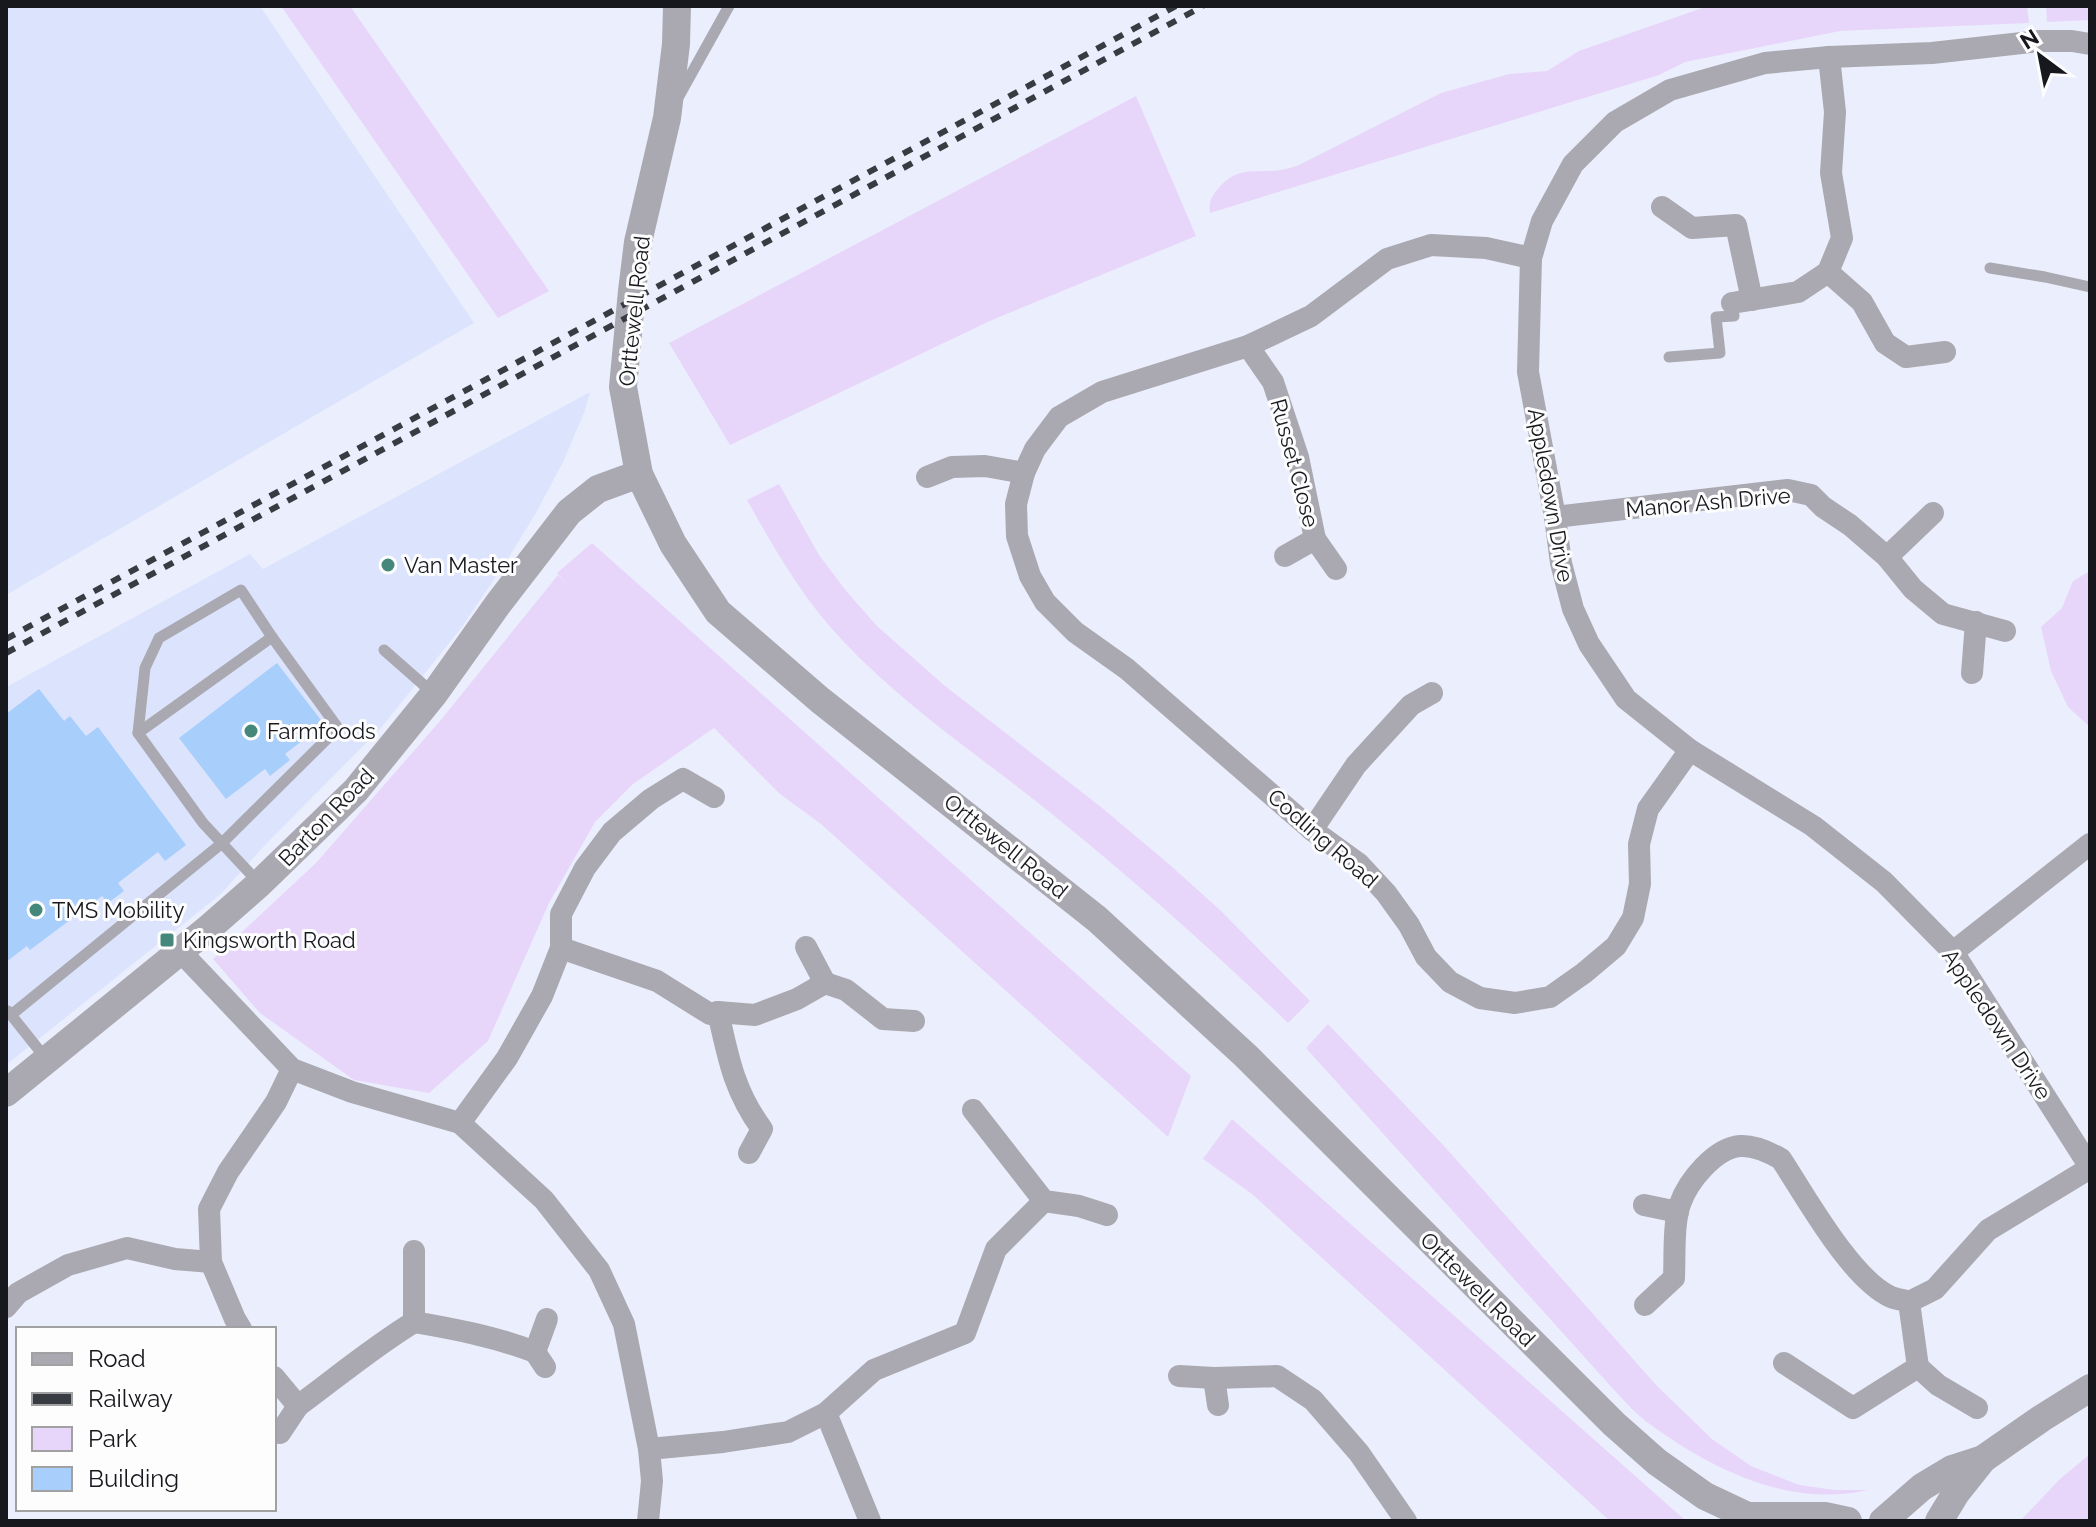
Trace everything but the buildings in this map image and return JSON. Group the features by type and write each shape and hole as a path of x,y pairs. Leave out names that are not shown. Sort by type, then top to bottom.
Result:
{"street":[{"name":"Orttewell Road","path":"677,6 667,118 638,242 623,387 639,474 673,544 718,612 820,700 1097,919 1246,1056 1614,1424 1657,1462 1705,1496 1754,1518 1825,1516 1848,1521"},
{"name":"Appledown Drive","path":"2090,44 2039,41 1932,53 1765,63 1670,90 1615,122 1573,164 1542,221 1531,258 1528,372 1561,563 1573,609 1589,644 1626,699 1690,750 1813,826 1884,882 1953,952 2090,1167"},
{"path":"1662,207 1692,228 1736,225 1742,302 1798,292 1828,272 1842,238 1831,173 1835,112 1829,57"},
{"name":"Codling Road","path":"1531,258 1486,248 1431,245 1387,259 1311,316 1248,346 1102,392 1059,417 1035,449 1024,473 1016,504 1017,536 1030,576 1045,602 1075,632 1127,669 1312,830 1359,864 1386,893 1409,925 1426,957 1450,982 1480,998 1515,1003 1550,997 1616,946 1633,918 1640,884 1639,844 1648,809 1690,750"},
{"path":"1828,272 1862,302 1885,343 1906,357 1945,352"},
{"name":"Russet Close","path":"1248,346 1273,382 1298,457 1315,539 1336,569"},
{"path":"927,477 952,467 985,466 1024,473"},
{"name":"Barton Road","path":"6,1093 259,884 356,790 434,694 569,512 598,489 639,474"},
{"name":"Manor Ash Drive","path":"1555,517 1788,490 1811,495 1887,557 1913,589 1943,614 2005,631"},
{"path":"1887,557 1933,513"},
{"name":"Russet Close","path":"1285,556 1315,539"},
{"path":"1972,673 1976,622"},
{"path":"1312,830 1356,765 1411,705 1432,693"},
{"path":"460,1123 507,1058 542,996 561,948 561,914 585,868 612,832 651,799 683,779 714,797"},
{"path":"1953,952 2090,844"},
{"path":"806,947 825,983 846,990 883,1019 914,1021"},
{"path":"561,948 657,981 710,1014 755,1015 797,999 825,983"},
{"path":"180,951 292,1069 352,1092 460,1123 544,1200 599,1270 624,1324 649,1449 652,1481 648,1521"},
{"path":"718,1012 732,1075 748,1111 762,1129 749,1153"},
{"path":"240,1327 211,1262 209,1209 228,1172 276,1102 292,1069"},
{"path":"973,1110 1044,1201 1079,1206 1107,1215"},
{"path":"1645,1305 1674,1278 1681,1201 1702,1167 1719,1154 1739,1146 1764,1150 1781,1159 1846,1257 1874,1286 1891,1297 1909,1302 1935,1289 1988,1230 2090,1167"},
{"path":"649,1449 788,1432 826,1413 874,1370 965,1333 996,1249 1044,1201"},
{"path":"1644,1205 1678,1212"},
{"path":"6,1307 18,1293 68,1265 127,1248 175,1259 211,1262"},
{"path":"414,1251 414,1322"},
{"path":"1909,1302 1918,1367 1938,1385 1977,1408"},
{"path":"280,1433 298,1406 386,1339 414,1322 453,1328 515,1345 540,1360 547,1319"},
{"path":"1784,1363 1853,1408 1918,1367"},
{"path":"1179,1376 1277,1376 1313,1400 1359,1453 1406,1521"},
{"path":"1214,1378 1218,1405"},
{"path":"276,1379 298,1406"},
{"path":"1939,1521 1983,1459 2090,1388"},
{"path":"826,1413 870,1521"},
{"path":"1883,1521 1922,1487 1952,1469 1983,1459"}],"lane":[{"path":"667,118 729,6"},
{"path":"1990,268 2090,287"},
{"path":"1669,357 1720,353 1716,317 1734,316 1742,302"},
{"path":"47,1061 8,1012 221,844 338,728 241,590 159,638 145,668 138,733 203,823 221,844 259,884"},
{"path":"138,733 272,637"},
{"path":"384,650 434,694"}],"shaded area":[{"path":"6,6 260,6 474,323 6,595"},
{"path":"590,392 563,462 507,560 462,627 381,728 221,894 6,1065 6,687 250,554 263,569"}],"green space":[{"path":"281,6 350,6 549,291 498,318"},
{"path":"1708,6 2027,6 2029,23 1840,31 1685,62 1659,75 1210,213 1210,201 1231,177 1299,165 1441,93 1509,74 1547,71 1579,51"},
{"path":"2046,6 2090,6 2090,20 2047,22"},
{"path":"1136,96 1196,236 992,320 730,445 669,343"},
{"path":"779,484 819,555 877,626 945,686 1101,807 1170,865 1221,911 1310,1001 1288,1023 1143,890 1052,814 918,710 842,640 802,591 747,500"},
{"path":"592,543 1191,1076 1168,1137 821,824 780,794 714,728 633,784 595,822 549,903 488,1041 429,1093 354,1080 260,1013 213,959 316,863 440,721 558,575 569,586 557,573"},
{"path":"2090,571 2090,727 2068,707 2051,671 2041,627 2062,608 2073,581"},
{"path":"1328,1024 1445,1147 1657,1386 1712,1439 1751,1466 1799,1485 1868,1490 1810,1494 1754,1481 1700,1457 1641,1418 1306,1048"},
{"path":"1232,1119 1686,1521 1610,1521 1252,1194 1203,1159"},
{"path":"2090,1454 2090,1521 2020,1521 2060,1479"}],"railway":[{"path":"6,639 1176,6"},
{"path":"6,653 1203,6"}],"place":[{"name":"Van Master","path":"388,565"},
{"name":"Farmfoods","path":"251,731"},
{"name":"TMS Mobility","path":"36,910"},
{"name":"Kingsworth Road","path":"167,940"}]}
